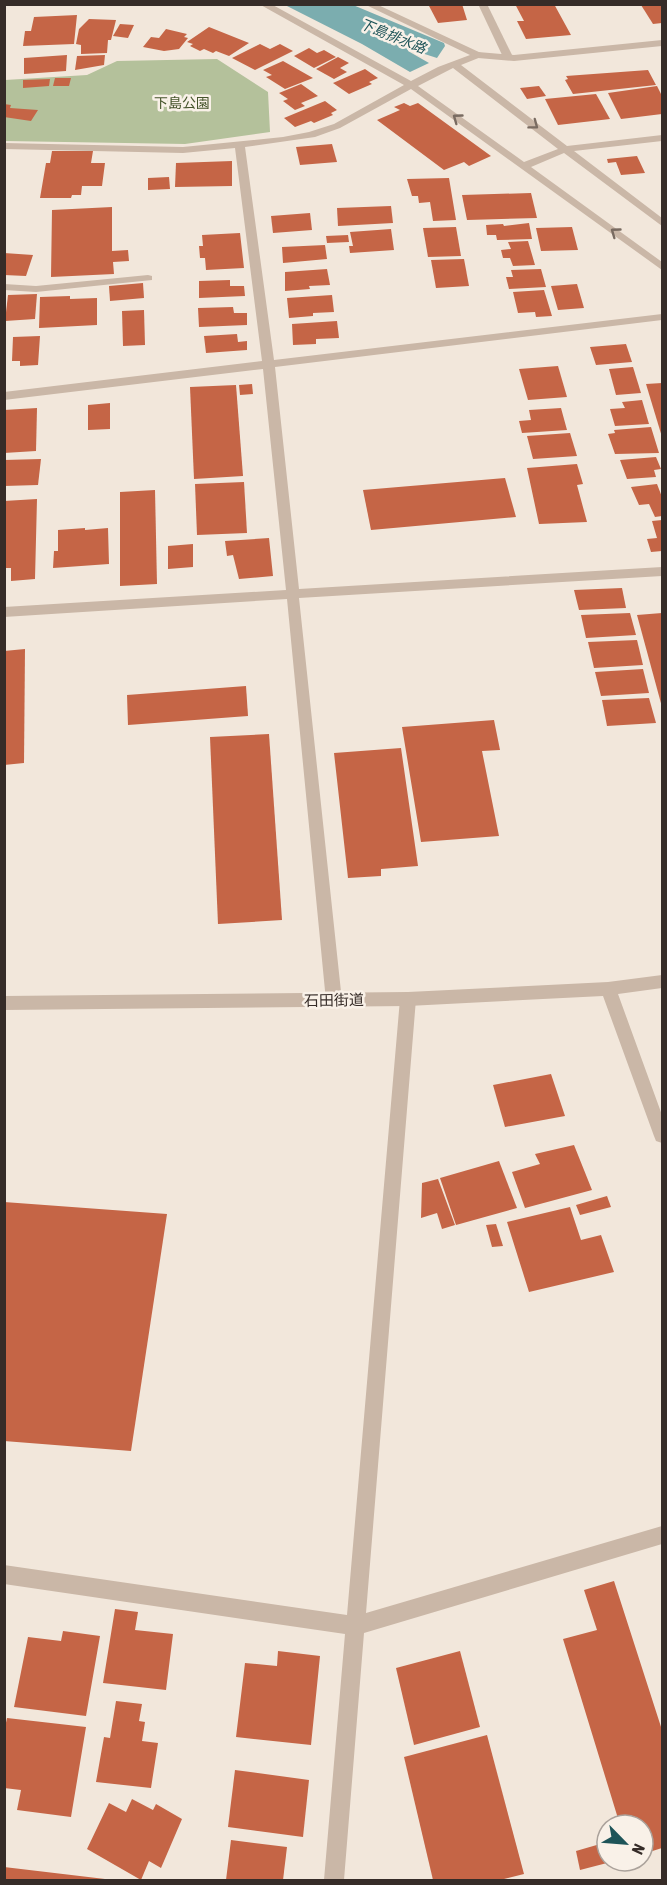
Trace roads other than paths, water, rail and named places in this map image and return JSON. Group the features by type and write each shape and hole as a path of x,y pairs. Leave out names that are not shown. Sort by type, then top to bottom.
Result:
{"street":[{"path":"263,4 411,85 663,267"},
{"path":"368,4 478,55 508,57 574,53 663,43"},
{"path":"482,4 508,57"},
{"path":"4,146 183,150 311,135 337,126 411,85 478,55"},
{"path":"454,64 663,223"},
{"path":"524,166 566,149 663,138"},
{"path":"240,145 294,593 334,1001"},
{"path":"4,287 36,289 147,278"},
{"path":"4,396 663,317"},
{"path":"4,612 663,571"},
{"name":"石田街道","path":"4,1003 408,999 608,989 663,982"},
{"path":"608,989 663,1136"},
{"path":"334,1881 408,999"},
{"path":"4,1574 354,1626 663,1535"}],"water":[{"name":"下島排水路","path":"285,5 353,5 444,43 445,46 437,58 409,49 408,51 429,63 410,72 362,44"}],"park label":[{"name":"下島公園","path":"182,103"}]}
